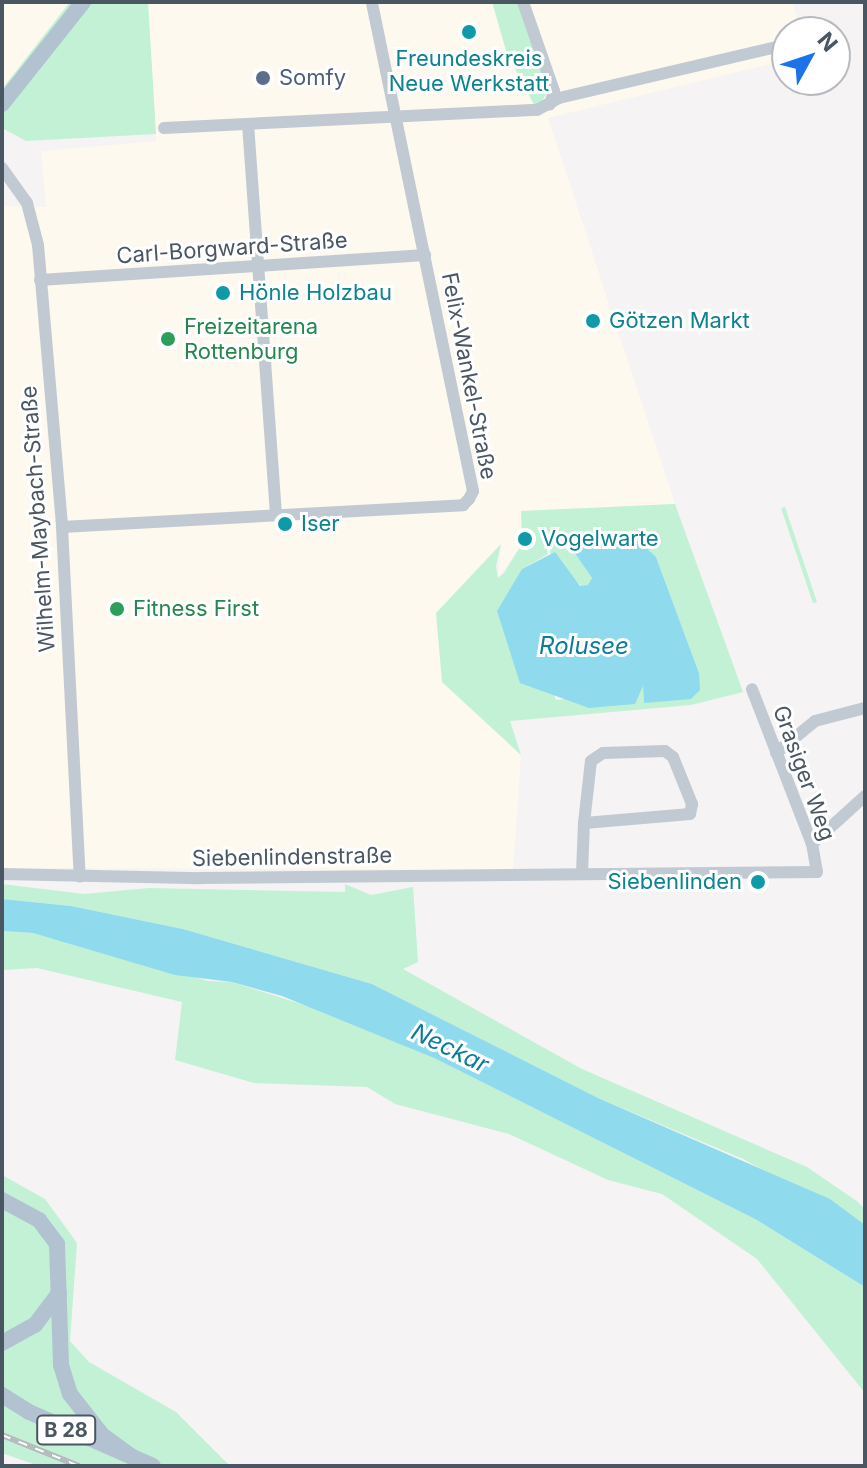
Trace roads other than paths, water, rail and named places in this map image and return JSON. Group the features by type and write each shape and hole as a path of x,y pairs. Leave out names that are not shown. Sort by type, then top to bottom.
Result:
{"main road":[{"path":"2,104 83,2"},
{"path":"2,1200 39,1220 57,1244 61,1365 70,1394 102,1435 134,1458"},
{"path":"2,1343 35,1325 60,1292"},
{"name":"B 28","path":"2,1395 29,1412 153,1466"}],"street":[{"name":"Felix-Wankel-Straße","path":"62,527 463,505 469,499 473,491 372,2"},
{"path":"523,2 554,91 550,104"},
{"path":"164,128 537,110 550,104 771,49"},
{"path":"248,124 276,514"},
{"name":"Wilhelm-Maybach-Straße","path":"2,168 32,215 40,280 62,527 80,877"},
{"name":"Carl-Borgward-Straße","path":"40,280 425,255"},
{"name":"Grasiger Weg","path":"752,689 812,844 817,872"},
{"path":"776,753 815,721 865,708"},
{"path":"582,874 584,823 591,761 603,753 665,751 673,757 692,804 690,814 584,823"},
{"path":"812,844 865,796"},
{"name":"Siebenlindenstraße","path":"2,874 80,877 817,872"}],"water":[{"name":"Rolusee","path":"616,536 642,544 656,557 699,673 700,690 691,699 644,703 643,686 635,704 589,708 520,683 497,611 522,569 555,552 580,586 588,585 592,578 569,545"},
{"name":"Neckar","path":"2,899 71,906 183,929 372,984 598,1098 830,1199 865,1225 865,1287 755,1219 434,1058 282,996 232,982 175,975 33,933 2,931"}],"railway":[{"path":"2,1435 79,1466"}],"place":[{"name":"Freundeskreis Neue Werkstatt","path":"469,32"},
{"name":"Somfy","path":"263,78"},
{"name":"Hönle Holzbau","path":"223,293"},
{"name":"Götzen Markt","path":"593,321"},
{"name":"Freizeitarena Rottenburg","path":"168,339"},
{"name":"Iser","path":"285,524"},
{"name":"Vogelwarte","path":"525,539"},
{"name":"Fitness First","path":"117,609"},
{"name":"Siebenlinden","path":"758,882"}]}
